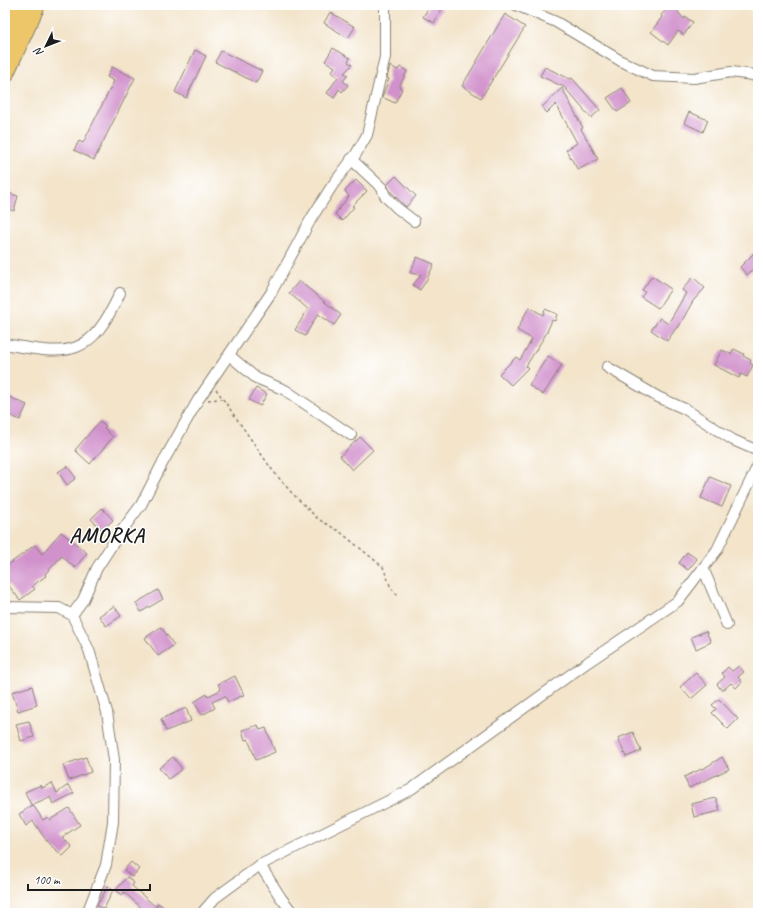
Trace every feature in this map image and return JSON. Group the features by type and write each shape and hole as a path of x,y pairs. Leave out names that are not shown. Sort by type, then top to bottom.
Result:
{"highway":[{"path":"5,41 21,5"},
{"path":"5,75 37,5"}],"street":[{"path":"72,615 83,600 97,568 148,495 163,462 198,400 271,293 310,219 367,135 376,102 385,57 385,5"},
{"path":"516,5 556,22 621,61 653,76 694,78 731,72 753,75 758,78"},
{"path":"351,159 382,188 385,196 397,208 414,221"},
{"path":"5,344 39,350 66,350 82,346 96,334 109,317 120,293"},
{"path":"229,355 256,378 285,390 351,435"},
{"path":"607,367 658,397 685,409 733,440 758,451"},
{"path":"202,913 215,898 260,865 410,790 588,662 678,601 717,550 758,465"},
{"path":"703,568 727,625"},
{"path":"5,608 59,608 72,615 89,650 107,712 114,760 113,822 106,865 88,913"},
{"path":"260,865 280,898 293,913"}],"path":[{"path":"211,382 273,471 291,492 318,519 339,531 382,566 391,588 398,596"},
{"path":"198,400 222,399"}],"building":[{"path":"430,5 436,5 442,9 434,23 423,17"},
{"path":"672,5 684,19 685,17 693,22 684,35 678,31 668,45 651,32 662,17 661,15"},
{"path":"330,12 355,27 348,38 324,23"},
{"path":"505,14 525,27 481,98 462,86"},
{"path":"333,48 350,58 348,62 352,65 344,73 348,75 343,81 348,85 342,92 339,89 334,98 327,93 338,77 331,72 335,67 325,61"},
{"path":"195,50 206,56 186,98 175,92"},
{"path":"221,51 262,71 256,83 215,62"},
{"path":"390,66 398,70 400,67 407,71 399,87 402,89 395,103 382,97 389,79 387,78"},
{"path":"112,67 135,78 94,160 74,150 79,141 83,143 114,81 107,77"},
{"path":"545,67 570,79 572,78 600,110 591,118 564,87 540,76"},
{"path":"562,88 583,128 581,129 598,159 578,170 566,150 577,143 556,104 547,113 542,107"},
{"path":"622,88 631,103 617,112 607,98"},
{"path":"689,112 708,120 703,132 684,123"},
{"path":"396,176 416,196 406,207 391,192 387,185"},
{"path":"356,180 367,191 352,206 354,207 342,221 335,214 349,196 345,191"},
{"path":"5,192 18,196 14,211 5,208"},
{"path":"758,249 758,274 753,269 747,275 740,267"},
{"path":"417,257 434,264 420,290 413,285 421,275 410,273"},
{"path":"652,276 671,289 658,308 641,297 645,292 642,290"},
{"path":"693,277 705,288 693,301 678,328 677,327 667,341 651,330 660,318 668,324 686,293 682,290"},
{"path":"299,281 341,315 334,325 318,314 305,336 295,330 308,309 289,293"},
{"path":"529,307 543,315 545,309 557,314 555,321 552,320 546,334 526,366 528,368 511,385 499,374 516,357 520,360 532,339 517,330"},
{"path":"734,349 744,354 743,356 751,360 750,363 753,365 747,377 741,374 739,378 714,365 722,350 731,354"},
{"path":"548,356 562,365 543,395 529,385"},
{"path":"256,388 267,394 260,406 249,400"},
{"path":"5,395 27,405 20,420 5,413"},
{"path":"100,421 106,426 104,428 113,437 90,464 75,450"},
{"path":"360,437 373,450 352,470 340,456"},
{"path":"67,466 76,478 67,485 58,472"},
{"path":"710,477 731,486 722,507 701,498"},
{"path":"102,508 113,520 102,530 91,519"},
{"path":"61,532 87,553 75,568 62,556 45,574 46,576 32,586 35,589 20,600 5,581 5,567 35,545 42,554"},
{"path":"687,552 697,559 688,570 679,563"},
{"path":"158,590 163,599 141,612 136,603"},
{"path":"114,606 121,616 106,626 99,616"},
{"path":"161,627 174,645 158,656 145,638"},
{"path":"706,631 711,642 696,649 691,637"},
{"path":"739,666 744,672 738,677 742,682 736,688 731,683 722,691 717,684 725,677 722,673 728,667 732,671"},
{"path":"696,673 707,685 691,699 680,687"},
{"path":"235,676 244,695 228,702 225,696 212,702 215,708 202,715 194,702 207,694 208,696 221,690 218,684"},
{"path":"32,686 37,705 18,711 12,692"},
{"path":"719,699 738,719 728,729 712,713 716,709 712,705"},
{"path":"186,708 191,721 166,731 161,719"},
{"path":"29,721 34,737 21,741 16,724"},
{"path":"258,725 260,730 266,728 275,752 256,760 248,739 245,740 242,730"},
{"path":"633,732 641,751 626,757 618,738"},
{"path":"86,757 91,772 69,780 63,765"},
{"path":"173,757 182,769 168,779 159,768"},
{"path":"722,757 729,769 689,788 684,777 706,767"},
{"path":"52,783 57,793 68,785 74,793 53,804 50,797 31,805 25,792 41,785 42,788"},
{"path":"716,798 720,811 694,817 691,804"},
{"path":"33,805 43,820 48,817 50,820 69,808 80,825 62,837 72,847 63,856 48,843 33,821 26,826 19,814"},
{"path":"131,862 139,869 132,877 124,870"},
{"path":"127,877 134,883 132,886 156,907 158,903 165,908 162,913 147,913 124,892 122,895 116,890"},
{"path":"108,886 113,890 104,909 97,906"}],"district":[{"name":"AMORKA","path":"107,535"}]}
